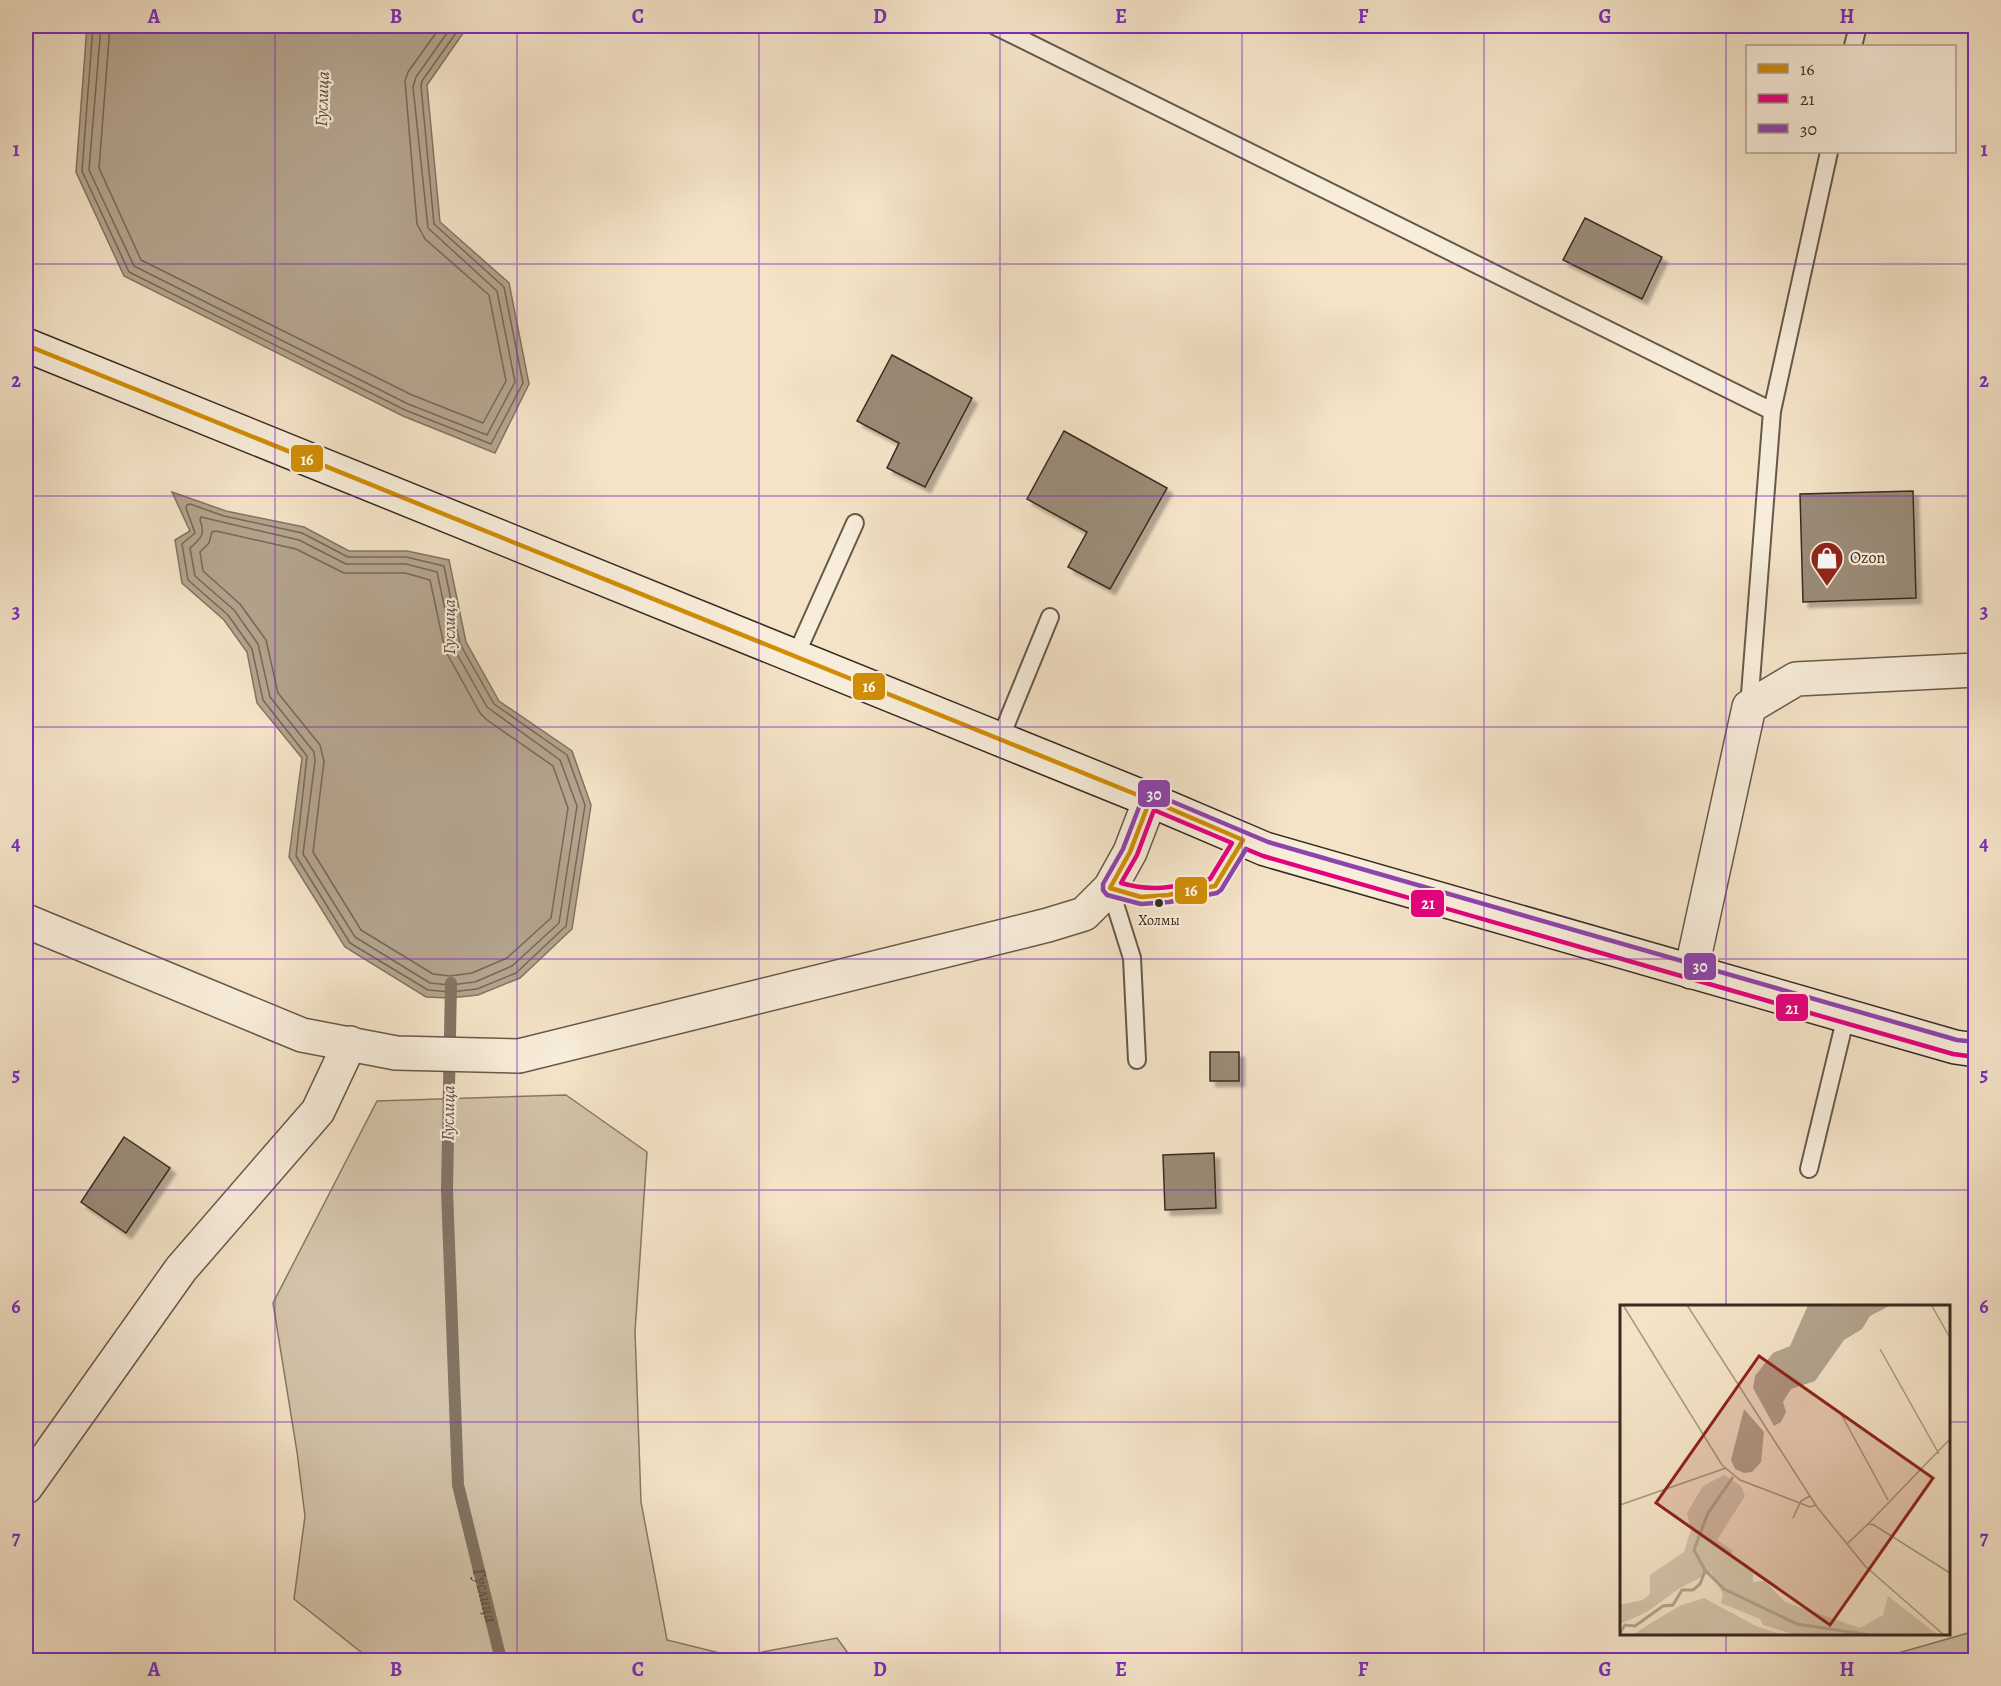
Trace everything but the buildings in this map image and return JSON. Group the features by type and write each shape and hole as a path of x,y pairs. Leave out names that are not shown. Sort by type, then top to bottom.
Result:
{"street":[{"path":"26,345 1150,800 1265,849 1954,1047 1976,1050"},
{"path":"1691,972 1749,707 1796,679 1976,670"},
{"path":"26,921 302,1035 396,1053 519,1056 1048,925 1084,914 1110,888 1130,852 1150,800"},
{"path":"26,1487 181,1269 318,1111 350,1043"}],"lane":[{"path":"995,26 1772,411"},
{"path":"1853,45 1858,26"},
{"path":"1749,707 1772,411 1829,153"},
{"path":"795,657 855,523"},
{"path":"1000,739 1050,617"},
{"path":"1110,888 1141,897 1168,895 1215,886 1243,840"},
{"path":"1110,888 1132,958 1137,1060"},
{"path":"1809,1169 1846,1016"}],"shaded area":[{"path":"566,1095 647,1152 635,1332 641,1502 667,1640 736,1657 837,1638 853,1660 371,1660 294,1599 305,1516 273,1303 377,1101"},
{"path":"1975,1631 1975,1660 1874,1660"}],"water":[{"path":"87,26 468,26 427,85 440,222 509,283 529,384 495,453 403,416 124,276 76,172"},
{"path":"172,492 226,511 304,527 349,551 407,551 449,560 466,642 499,701 572,751 591,805 572,929 520,978 478,995 450,998 426,997 345,947 289,857 302,758 257,703 247,652 224,620 182,583 175,540 190,531"}],"waterway":[{"name":"Гуслица","path":"451,983 447,1190 458,1485 501,1660"}],"transit line":[{"name":"16","path":"26,345 1150,800"},
{"name":"30","path":"1246,849 1217,893 1169,902 1141,904 1107,895 1103,890 1103,884 1123,849 1143,797 1146,793 1152,793 1268,842 1957,1040 1976,1042"},
{"name":"16","path":"1150,800 1243,840 1215,886 1168,895 1141,897 1110,888 1130,852 1150,800"},
{"name":"21","path":"1154,810 1232,843 1210,879 1155,888 1121,883 1137,855 1154,810"},
{"name":"21","path":"1246,849 1263,856 1953,1054 1975,1057"}],"place":[{"name":"Ozon","path":"1827,587"},
{"name":"Холмы","path":"1159,903"}]}
